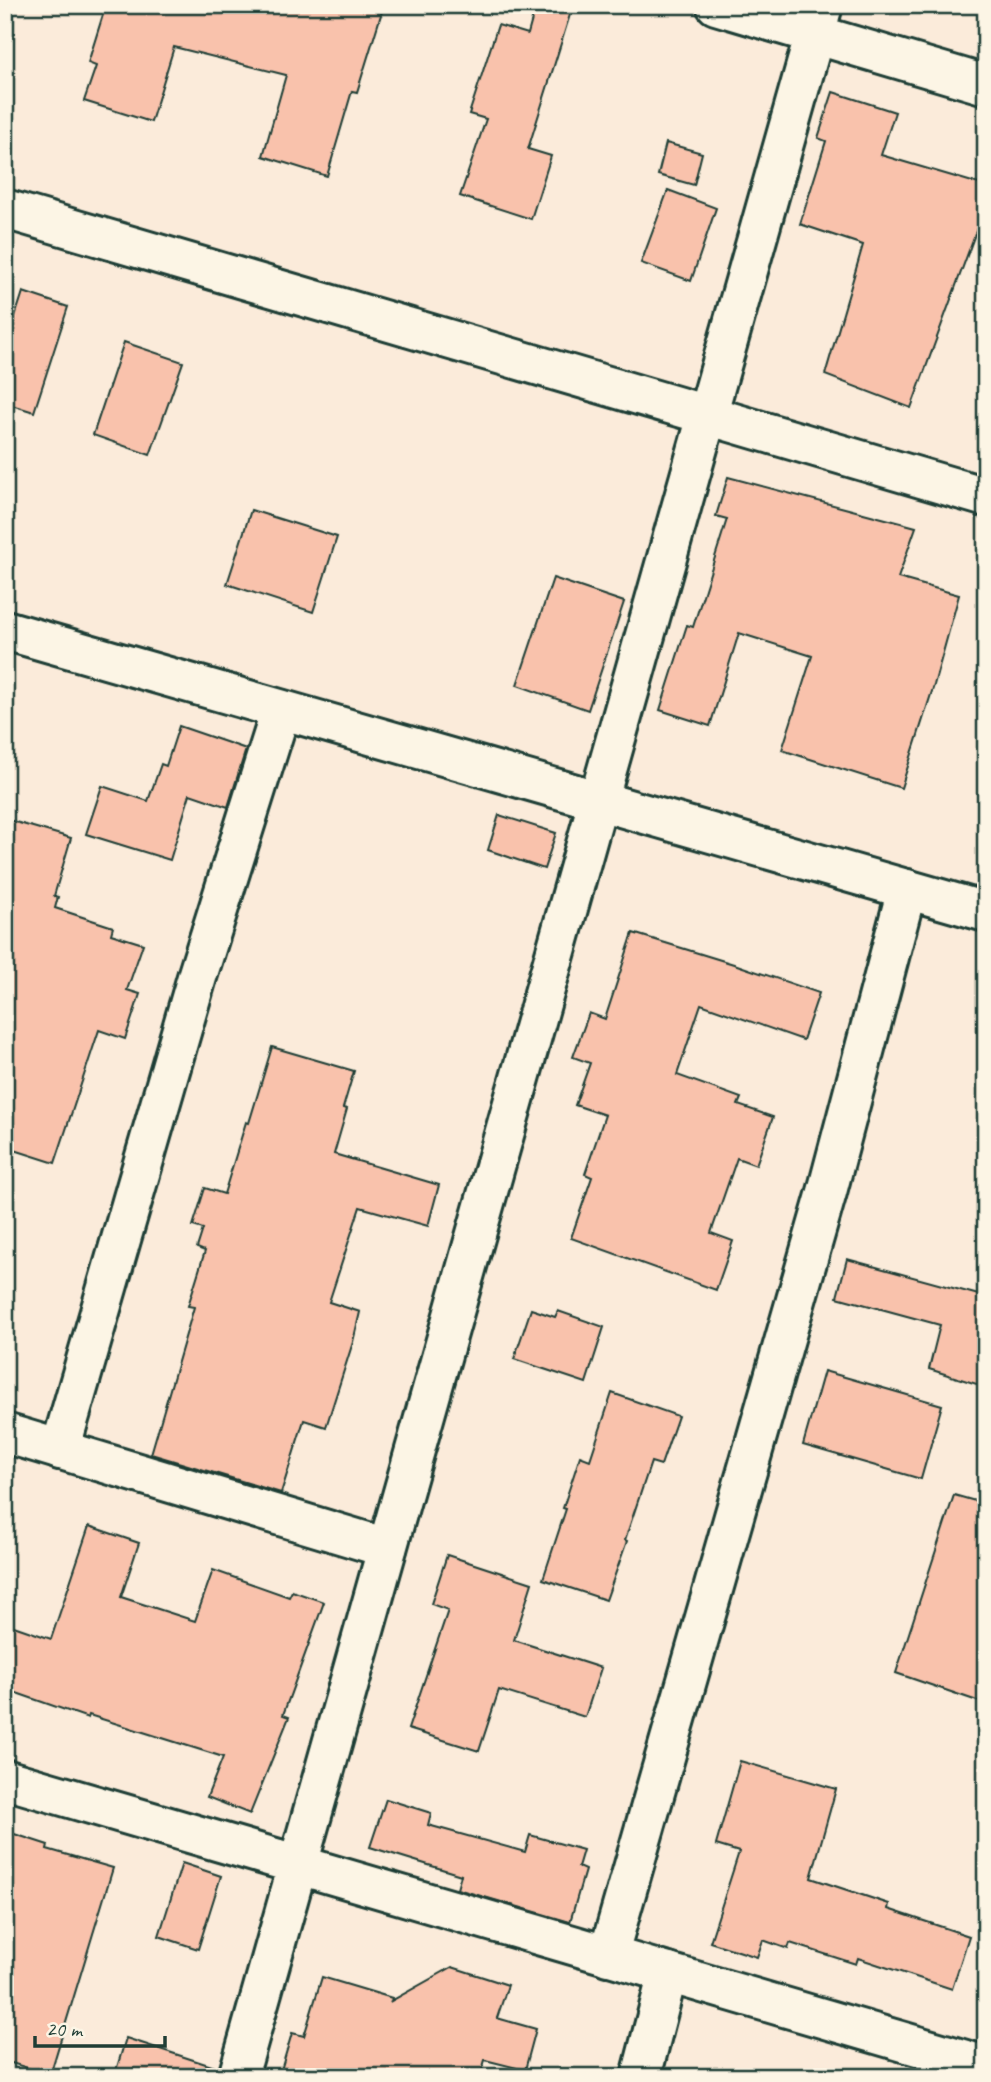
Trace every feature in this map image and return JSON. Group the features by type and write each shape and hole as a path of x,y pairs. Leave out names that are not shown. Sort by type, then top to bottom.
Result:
{"street":[{"path":"716,5 819,20 986,85"},
{"path":"238,2077 819,20"},
{"path":"5,209 986,497"},
{"path":"5,630 986,912"},
{"path":"60,1450 197,977 281,710"},
{"path":"608,1956 827,1192 907,889"},
{"path":"5,1433 387,1548"},
{"path":"5,1779 668,1973 983,2055"},
{"path":"642,2077 668,1973"}],"building":[{"path":"106,5 384,5 357,92 352,91 327,176 263,156 286,75 174,47 151,122 84,101 96,66 88,63"},
{"path":"536,5 573,5 528,149 551,156 531,219 460,196 486,119 469,114 498,25 528,34"},
{"path":"833,92 895,112 881,155 986,186 986,204 911,408 825,375 863,245 800,224 826,141 818,138"},
{"path":"666,143 702,153 694,185 658,175"},
{"path":"668,190 716,208 691,281 641,263"},
{"path":"23,292 68,307 34,412 5,403 5,320 13,323"},
{"path":"124,342 183,362 150,455 93,435"},
{"path":"728,477 916,527 898,578 959,595 901,788 782,750 812,656 739,633 710,726 660,710 687,625 693,627 727,519 716,516"},
{"path":"251,510 337,537 313,612 227,584"},
{"path":"553,578 624,602 588,710 517,685"},
{"path":"179,726 246,749 228,807 190,794 170,860 86,834 102,786 148,801 161,764 166,766"},
{"path":"499,815 556,833 544,869 488,850"},
{"path":"5,819 71,838 54,896 58,897 55,908 113,927 111,934 143,944 127,990 140,994 125,1039 99,1030 55,1163 5,1147"},
{"path":"633,933 819,993 803,1040 701,1004 677,1075 741,1098 738,1105 773,1117 756,1165 737,1158 711,1233 733,1241 716,1290 571,1238 592,1177 585,1174 605,1115 575,1105 590,1063 573,1057 589,1013 605,1019"},
{"path":"272,1047 354,1071 334,1154 439,1185 428,1226 360,1207 329,1302 360,1312 353,1342 326,1427 304,1420 281,1493 151,1454 194,1307 188,1306 205,1251 197,1248 203,1229 193,1226 205,1188 224,1194"},
{"path":"847,1259 986,1297 986,1387 929,1369 940,1325 837,1297"},
{"path":"531,1309 555,1317 558,1311 604,1327 586,1383 514,1359"},
{"path":"824,1371 942,1405 921,1479 803,1445"},
{"path":"612,1393 678,1416 661,1465 651,1462 606,1600 543,1579 580,1456 590,1460"},
{"path":"954,1495 986,1504 986,1704 896,1673"},
{"path":"89,1526 139,1543 121,1597 195,1621 213,1570 289,1597 292,1591 324,1602 283,1715 289,1717 250,1814 207,1797 223,1757 89,1715 88,1718 5,1689 5,1623 51,1639"},
{"path":"447,1555 532,1583 514,1640 601,1668 585,1717 499,1690 479,1751 408,1729 448,1610 431,1604"},
{"path":"740,1761 836,1789 811,1878 889,1904 888,1909 969,1936 952,1989 858,1958 856,1964 790,1943 788,1949 763,1940 757,1957 710,1942 739,1852 716,1845"},
{"path":"386,1799 431,1813 428,1825 525,1852 530,1835 583,1850 578,1867 585,1870 570,1922 457,1889 461,1875 370,1847"},
{"path":"5,1831 48,1845 47,1849 113,1868 50,2075 5,2061"},
{"path":"182,1863 221,1876 198,1949 159,1936"},
{"path":"452,1967 508,1985 497,2018 536,2029 525,2070 485,2060 480,2077 279,2077 292,2033 304,2036 322,1977 392,1998 391,2001"},
{"path":"126,2038 218,2068 217,2077 114,2077"}]}
